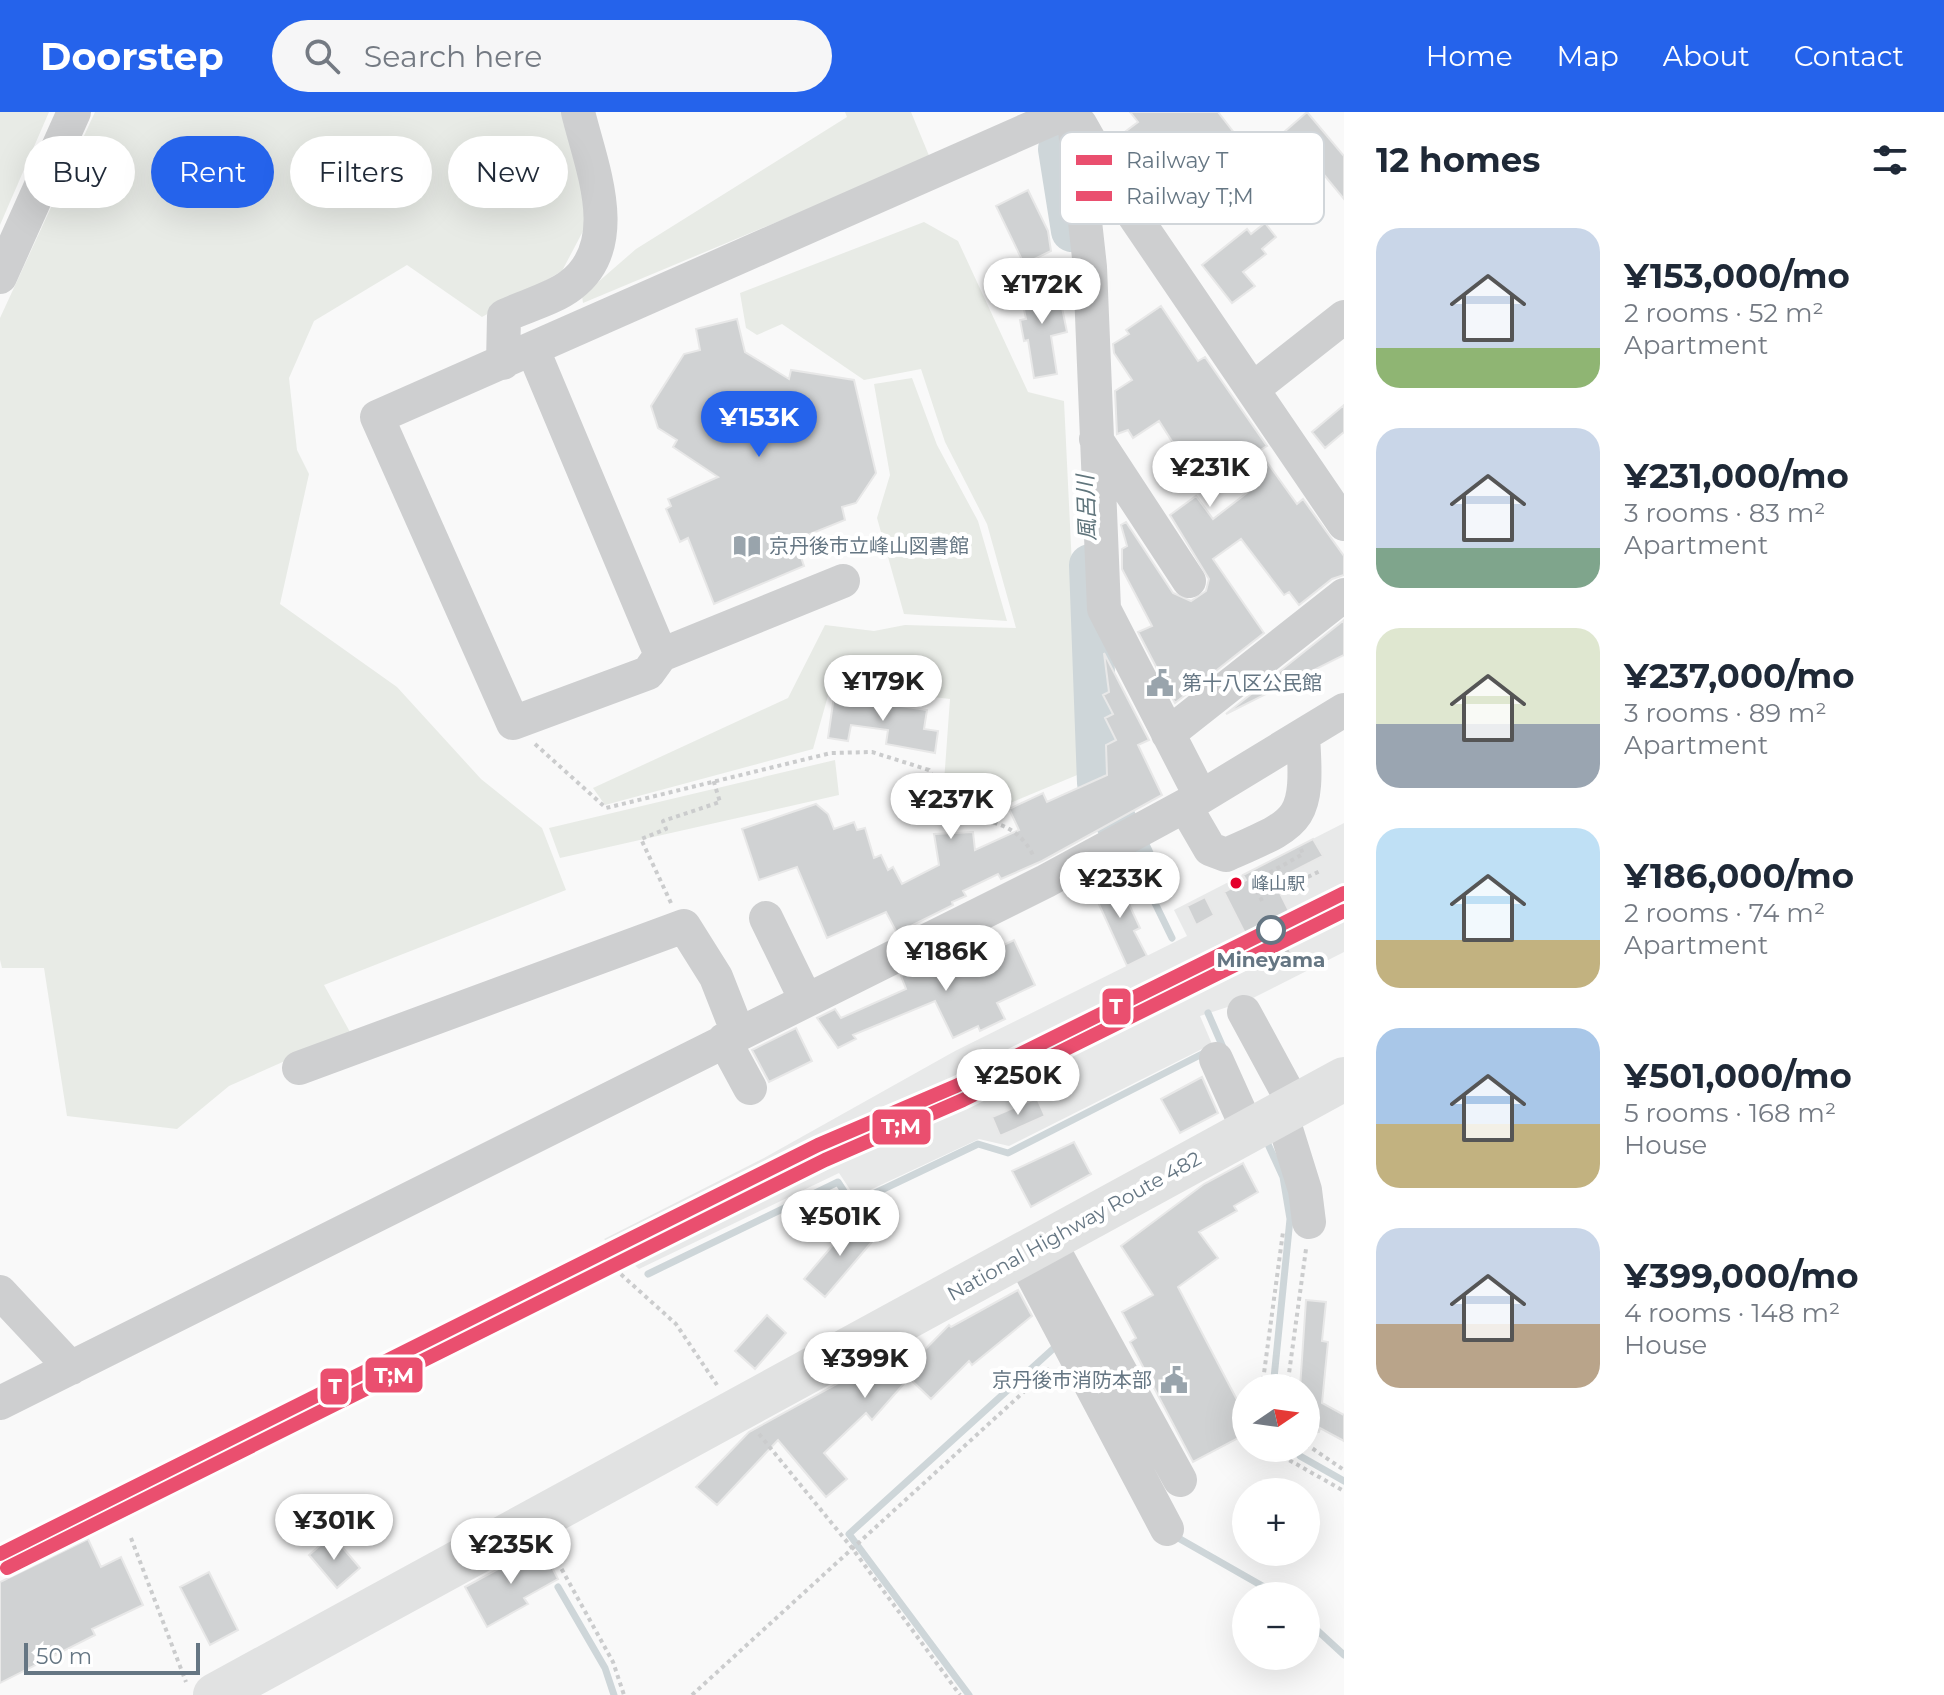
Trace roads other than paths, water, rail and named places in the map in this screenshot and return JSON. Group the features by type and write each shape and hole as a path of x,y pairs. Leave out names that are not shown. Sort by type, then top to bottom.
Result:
{"highway":[{"name":"National Highway Route 482","path":"215,1695 1344,1079"}],"street":[{"path":"0,277 74,112"},
{"path":"578,112 602,215 598,253 571,285 504,316 518,356 661,655"},
{"path":"843,581 661,655 648,673 513,723 377,417 1071,112"},
{"path":"1071,112 1083,132"},
{"path":"1071,112 1073,132"},
{"path":"1085,224 1090,267 1104,609 1168,734 1210,849 1226,855 1286,828 1302,805 1305,774 1303,737"},
{"path":"1140,224 1344,524"},
{"path":"1254,388 1344,317"},
{"path":"1096,439 1189,581"},
{"path":"1168,734 1344,595"},
{"path":"0,1403 805,998 1046,881 1193,801 1344,710"},
{"path":"766,918 805,998"},
{"path":"299,1068 684,926 716,977 731,1036 750,1088"},
{"path":"1244,1012 1275,1116 1305,1190 1297,1220"},
{"path":"1216,1059 1275,1116"},
{"path":"1035,1248 1070,1349 1167,1529"},
{"path":"1035,1248 1180,1480"},
{"path":"0,1292 71,1368"}],"waterway":[{"name":"風呂川","path":"1059,149 1060,155"},
{"name":"風呂川","path":"1071,224 1072,231"},
{"name":"風呂川","path":"1090,565 1098,783 1134,860"},
{"path":"1134,860 1172,938"},
{"path":"1208,1013 1225,1052"},
{"path":"648,1274 838,1182 852,1204 978,1144 1008,1153 1208,1051"},
{"path":"1266,1140 1283,1177 1290,1219 1274,1374"},
{"path":"969,1695 849,1534 1054,1348"},
{"path":"1311,1462 1344,1481"},
{"path":"1176,1532 1180,1539 1255,1582"},
{"path":"558,1587 605,1668 614,1695"},
{"path":"1320,1633 1344,1655"}],"rail line":[{"name":"T","path":"0,1554 818,1145 956,1086 1344,893"},
{"name":"T;M","path":"7,1568 825,1160 963,1100 1344,911"}],"place":[{"name":"京丹後市立峰山図書館","path":"747,546"},
{"name":"第十八区公民館","path":"1160,683"},
{"name":"峰山駅","path":"1236,883"},
{"name":"Mineyama","path":"1271,930"},
{"name":"京丹後市消防本部","path":"1174,1380"}]}
